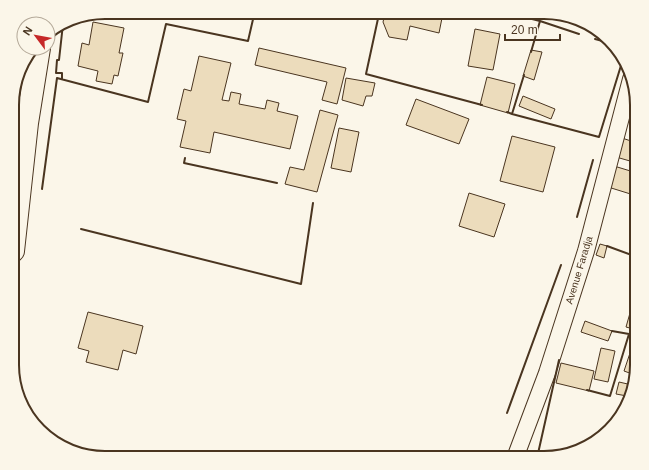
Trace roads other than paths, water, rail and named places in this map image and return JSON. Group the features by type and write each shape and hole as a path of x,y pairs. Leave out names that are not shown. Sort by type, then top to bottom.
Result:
{"main road":[{"path":"19,184 38,56"}],"street":[{"name":"Avenue Faradja","path":"518,451 547,373 586,251 628,89"}]}
